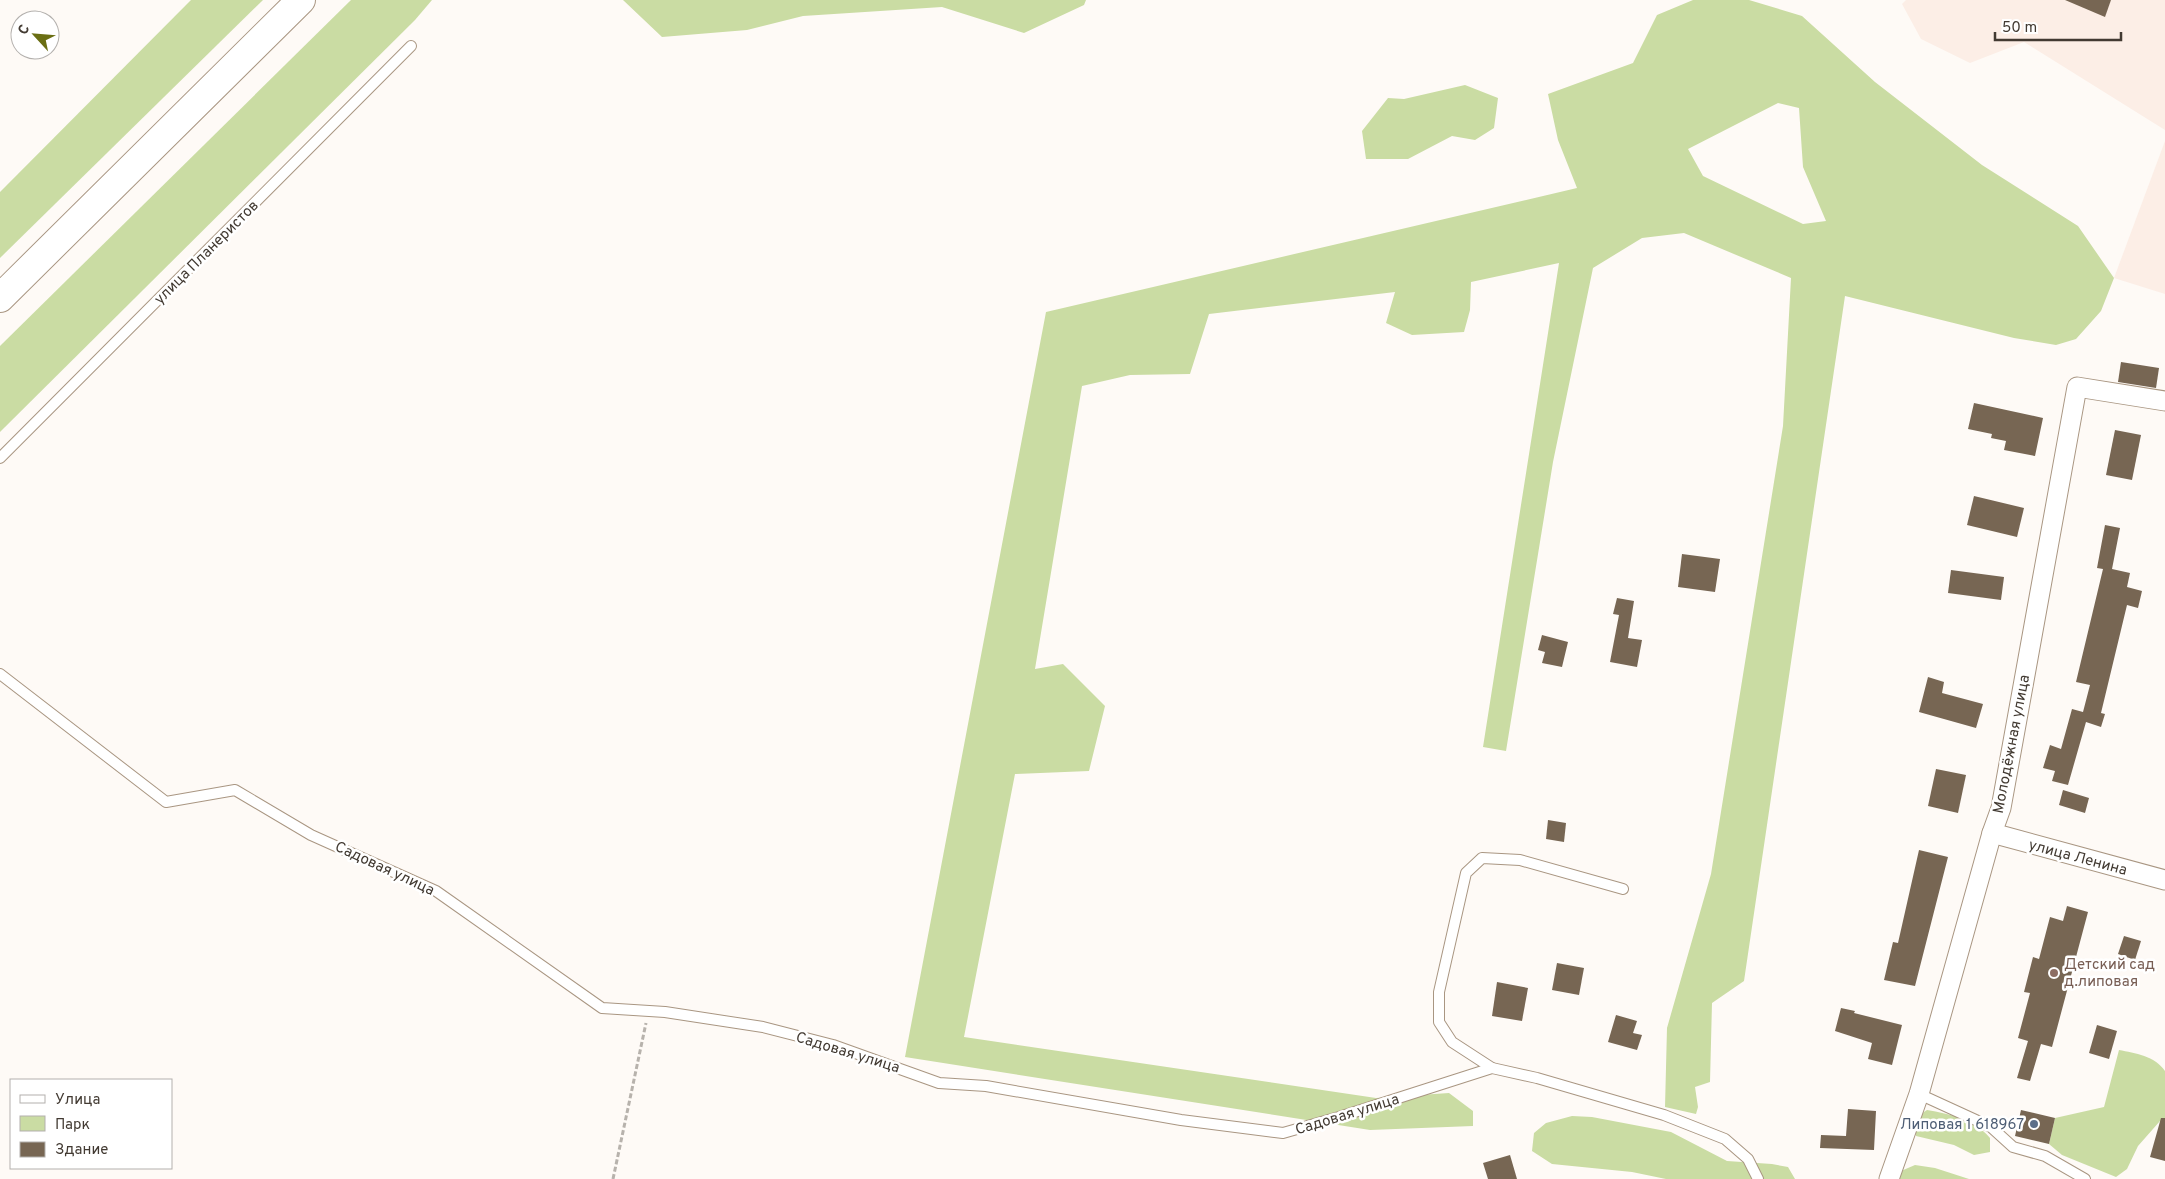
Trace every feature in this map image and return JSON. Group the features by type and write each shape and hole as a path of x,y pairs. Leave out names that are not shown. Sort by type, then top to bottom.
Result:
{"main road":[{"path":"0,298 301,0"}],"street":[{"name":"Молодёжная улица","path":"1889,1179 1919,1094 1992,833 2001,808 2077,387 2165,401"},
{"name":"улица Ленина","path":"1992,833 2165,880"}],"lane":[{"name":"улица Планеристов","path":"0,458 411,46"},
{"name":"Садовая улица","path":"0,674 166,802 235,790 311,835 436,891 602,1008 665,1012 780,1032 833,1045 939,1083 986,1086 1181,1120 1283,1133 1339,1118 1492,1068"},
{"path":"1623,889 1520,860 1482,858 1466,873 1439,992 1439,1022 1452,1042 1492,1068 1537,1078 1664,1115 1725,1140 1748,1159 1758,1179"},
{"path":"1919,1094 1990,1127 2013,1147 2045,1156 2085,1179"}],"path":[{"path":"614,1179 648,1012"}],"shaded area":[{"path":"1906,0 2165,0 2165,130 2024,42 1970,63 1921,39 1902,4"},
{"path":"2165,141 2165,294 2114,278"}],"green space":[{"path":"191,0 263,0 0,258 0,192"},
{"path":"351,0 432,0 415,20 0,432 0,346"},
{"path":"623,0 1086,0 1084,5 1024,33 942,7 803,16 747,30 662,37"},
{"path":"1693,0 1749,0 1802,16 1875,82 1982,165 2078,226 2114,278 2101,311 2076,339 2056,345 2014,338 1845,296 1744,981 1712,1003 1710,1082 1695,1087 1698,1107 1696,1114 1665,1107 1667,1028 1711,874 1783,426 1791,278 1684,233 1642,238 1593,268 1553,462 1506,751 1483,747 1559,263 1471,282 1470,310 1464,332 1412,335 1386,323 1395,292 1209,314 1190,374 1130,375 1082,386 1035,669 1063,664 1105,706 1089,771 1015,774 964,1037 1376,1098 1449,1093 1473,1111 1473,1126 1370,1130 905,1057 1046,312 1577,188 1558,140 1548,94 1633,63 1657,15","holes":["1778,103 1799,108 1803,167 1826,221 1803,224 1703,176 1688,149"]},
{"path":"1465,85 1498,98 1494,128 1475,140 1452,136 1408,159 1366,159 1362,131 1388,98 1404,99"},
{"path":"2119,1050 2150,1059 2165,1071 2165,1122 2160,1121 2138,1146 2127,1169 2116,1177 2062,1155 2049,1144 2055,1118 2104,1107"},
{"path":"1927,1110 1961,1118 1977,1126 1990,1138 1990,1152 1974,1155 1954,1145 1916,1136 1915,1128 1917,1121"},
{"path":"1572,1116 1592,1117 1671,1132 1727,1161 1788,1167 1795,1179 1666,1179 1632,1172 1552,1164 1532,1151 1534,1133 1546,1123"},
{"path":"1915,1165 1935,1168 1969,1179 1897,1179 1901,1171"}],"building":[{"path":"2065,0 2111,0 2105,17"},
{"path":"2121,362 2159,368 2156,388 2118,382"},
{"path":"1974,403 2043,418 2035,456 2004,450 2006,441 1991,438 1992,434 1968,429"},
{"path":"2115,430 2141,435 2132,480 2106,475"},
{"path":"1974,496 2024,508 2017,537 1967,525"},
{"path":"2105,525 2120,528 2112,569 2130,573 2127,587 2142,591 2138,608 2127,605 2101,713 2105,714 2101,727 2086,722 2068,785 2052,781 2055,771 2043,768 2050,745 2061,749 2072,709 2083,712 2090,685 2076,682 2103,569 2097,568"},
{"path":"1682,554 1720,559 1715,592 1678,587"},
{"path":"1951,570 2004,577 2001,600 1948,593"},
{"path":"1617,598 1634,601 1628,638 1642,640 1637,667 1610,662 1619,615 1613,614"},
{"path":"1542,635 1568,642 1562,667 1542,663 1545,652 1538,650"},
{"path":"1928,677 1944,682 1942,693 1983,704 1976,728 1919,712"},
{"path":"1936,769 1966,775 1958,813 1928,806"},
{"path":"2063,790 2089,798 2085,813 2059,805"},
{"path":"1548,820 1566,823 1564,842 1546,839"},
{"path":"1919,850 1948,857 1915,986 1884,980 1893,942 1898,943"},
{"path":"2067,906 2088,912 2052,1047 2041,1044 2030,1081 2017,1078 2028,1041 2018,1038 2030,993 2024,992 2033,957 2039,959 2050,917 2063,921"},
{"path":"2124,936 2141,941 2135,960 2118,954"},
{"path":"1557,963 1584,968 1579,995 1552,990"},
{"path":"1497,982 1528,988 1522,1021 1492,1016"},
{"path":"1841,1008 1902,1025 1892,1065 1868,1059 1872,1043 1835,1031"},
{"path":"1616,1015 1637,1021 1633,1033 1642,1035 1637,1050 1608,1042"},
{"path":"2097,1025 2117,1031 2109,1059 2089,1053"},
{"path":"1848,1109 1876,1111 1874,1150 1820,1148 1821,1135 1846,1136"},
{"path":"2021,1110 2055,1118 2049,1144 2015,1136"},
{"path":"2161,1118 2165,1118 2165,1161 2150,1157"},
{"path":"1510,1155 1517,1179 1488,1179 1483,1163"}],"place":[{"name":"Детский сад д.липовая","path":"2054,973"},
{"name":"Липовая 1 618967","path":"2034,1124"}]}
